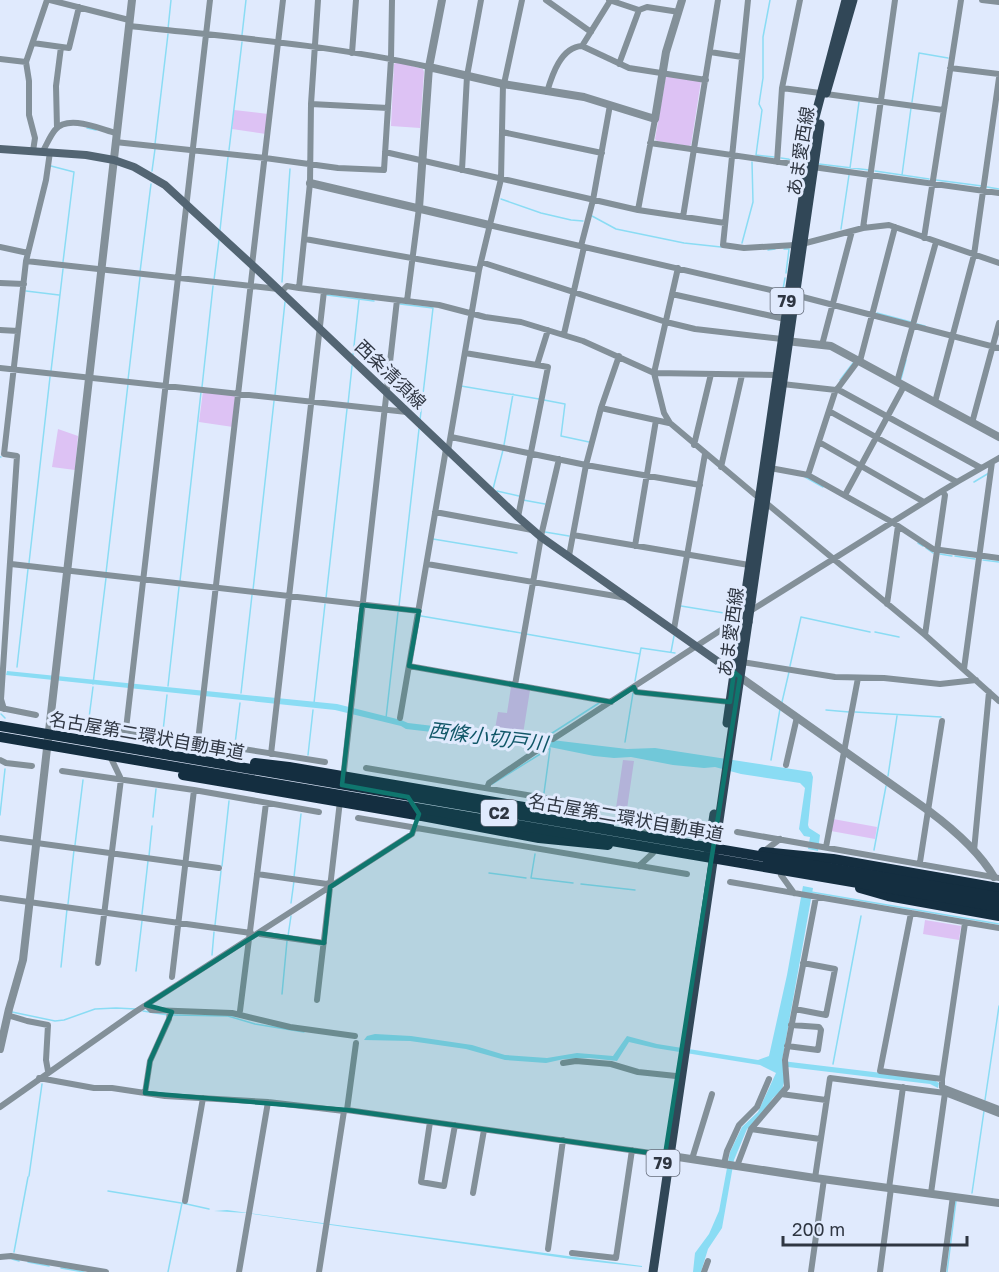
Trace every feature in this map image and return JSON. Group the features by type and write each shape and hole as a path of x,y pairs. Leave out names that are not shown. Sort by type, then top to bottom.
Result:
{"highway":[{"name":"名古屋第二環状自動車道","path":"0,726 999,897"},
{"name":"名古屋第二環状自動車道","path":"0,736 999,907"},
{"path":"57,746 214,782 539,838 608,845"},
{"path":"150,752 290,767 548,811 610,826"},
{"path":"763,852 832,859 999,888"},
{"path":"860,888 888,896 999,916"}],"main road":[{"name":"あま愛西線","path":"647,1272 668,1155 762,500 777,375 785,340 823,93 846,0"},
{"name":"あま愛西線","path":"823,93 853,0"},
{"name":"西条清須線","path":"0,149 86,155 114,160 152,176 186,203 253,265 533,530 737,675"},
{"name":"あま愛西線","path":"747,604 749,565 770,468 782,384 785,320 792,295"},
{"name":"あま愛西線","path":"725,758 730,702 742,662 744,623"},
{"name":"あま愛西線","path":"654,1272 676,1076 683,1050"}],"street":[{"path":"33,151 34,139 29,115 29,81 26,62 30,46 49,0 129,23 391,59 504,84 584,97 655,118"},
{"path":"0,1049 23,960 132,0"},
{"path":"126,729 210,0"},
{"path":"198,741 282,0"},
{"path":"299,288 310,183 311,104 318,0"},
{"path":"352,53 356,0"},
{"path":"36,715 2,708 17,456 2,454 26,261 46,180 49,140 57,128 65,123 77,124 116,138 192,150 338,168 384,170 392,0"},
{"path":"407,301 419,208 429,67 442,0"},
{"path":"462,170 467,76 481,0"},
{"path":"400,718 481,262 501,179 504,84 522,0"},
{"path":"546,0 591,32"},
{"path":"582,46 609,0 641,9 647,7 679,12"},
{"path":"619,64 645,0"},
{"path":"638,210 666,52 682,0"},
{"path":"683,217 718,0"},
{"path":"748,0 723,245 744,248 799,245 863,228 889,225 999,263"},
{"path":"777,162 782,88 800,0"},
{"path":"863,228 895,0"},
{"path":"924,238 942,110 961,0"},
{"path":"982,0 999,2"},
{"path":"33,43 69,48 79,8"},
{"path":"547,92 553,71 563,56 577,46 582,46 629,68 706,80"},
{"path":"57,128 56,86 61,47"},
{"path":"710,52 742,57"},
{"path":"0,59 26,62"},
{"path":"935,402 974,255 996,118 999,76 950,68"},
{"path":"782,88 942,110"},
{"path":"311,104 388,108"},
{"path":"564,334 593,200 610,105"},
{"path":"502,132 602,153"},
{"path":"34,139 49,140"},
{"path":"650,143 999,193"},
{"path":"386,152 638,210 725,223"},
{"path":"310,183 832,304 996,347"},
{"path":"808,475 837,390 859,361 896,227"},
{"path":"822,345 852,231"},
{"path":"305,239 480,270"},
{"path":"844,495 888,417 901,384 913,326 936,242"},
{"path":"0,247 28,253"},
{"path":"26,261 279,290 287,286 439,305 472,314 522,322 564,334 654,373 777,375"},
{"path":"481,262 694,329 831,346 999,437"},
{"path":"678,268 654,373 664,413 669,423 925,635 999,701"},
{"path":"0,284 24,284"},
{"path":"271,754 324,291"},
{"path":"672,294 785,320"},
{"path":"317,1000 397,300"},
{"path":"972,423 996,347 999,323"},
{"path":"0,330 18,331"},
{"path":"537,365 548,330"},
{"path":"465,353 548,367 518,517"},
{"path":"569,556 586,465 601,408 619,356"},
{"path":"0,368 407,412"},
{"path":"694,445 711,374"},
{"path":"721,467 742,375"},
{"path":"782,384 837,390 981,468"},
{"path":"601,408 669,423"},
{"path":"829,411 957,482"},
{"path":"635,546 656,420"},
{"path":"450,437 699,485"},
{"path":"819,442 924,502"},
{"path":"674,629 705,454"},
{"path":"554,739 834,559 895,524 924,502 999,458"},
{"path":"515,685 541,536 559,459"},
{"path":"964,669 992,462"},
{"path":"770,468 808,475 937,550 999,558"},
{"path":"925,635 945,495 942,491"},
{"path":"435,513 533,530"},
{"path":"887,604 895,524"},
{"path":"573,535 749,565"},
{"path":"11,564 419,611"},
{"path":"427,564 629,598"},
{"path":"742,662 835,677 884,678 940,684 976,680"},
{"path":"409,666 611,702"},
{"path":"737,675 929,811 974,851 997,877"},
{"path":"823,847 845,751 858,678"},
{"path":"634,687 636,692 730,702"},
{"path":"974,851 989,693"},
{"path":"786,765 797,717"},
{"path":"68,721 325,762"},
{"path":"920,862 942,721"},
{"path":"93,737 109,727"},
{"path":"98,963 120,779 103,739"},
{"path":"487,788 489,783 542,747"},
{"path":"271,768 282,756"},
{"path":"0,760 6,763 32,766"},
{"path":"366,768 693,823"},
{"path":"63,771 194,790 319,812"},
{"path":"396,790 410,776"},
{"path":"172,977 194,790"},
{"path":"407,796 430,830"},
{"path":"240,1011 266,802"},
{"path":"631,813 647,833"},
{"path":"358,818 687,874"},
{"path":"0,1107 140,1008 412,834 414,828"},
{"path":"737,832 997,877"},
{"path":"0,838 219,868"},
{"path":"763,852 780,839"},
{"path":"639,866 652,853"},
{"path":"257,874 331,884"},
{"path":"781,875 797,893"},
{"path":"730,882 999,928"},
{"path":"731,1165 751,1130 787,1087 785,1060 814,897"},
{"path":"0,898 178,923 250,936"},
{"path":"911,913 880,1071 942,1079"},
{"path":"931,1193 943,1090 942,1079 965,922"},
{"path":"259,933 324,943"},
{"path":"795,1009 826,1015 835,969 803,963"},
{"path":"140,1008 170,1014 232,1013 355,1039 346,1111 319,1272"},
{"path":"8,1012 27,1021 48,1024 46,1060 48,1071"},
{"path":"145,1093 150,1061 170,1014"},
{"path":"788,1046 818,1050 821,1030 819,1027 791,1025"},
{"path":"563,1063 589,1061 615,1064 638,1072 676,1076"},
{"path":"39,1078 94,1088 112,1088 165,1096 267,1102 454,1125 999,1203"},
{"path":"815,1178 830,1078 943,1090 999,1109"},
{"path":"731,1165 727,1151 739,1125 757,1107 770,1079"},
{"path":"880,1272 903,1087"},
{"path":"943,1090 999,1114"},
{"path":"692,1159 712,1094"},
{"path":"781,1094 826,1100"},
{"path":"184,1201 203,1098"},
{"path":"239,1272 267,1102"},
{"path":"430,1122 421,1182 444,1186 454,1125"},
{"path":"473,1193 484,1130"},
{"path":"751,1130 820,1139"},
{"path":"548,1249 563,1140"},
{"path":"572,1253 616,1258 632,1150"},
{"path":"811,1272 824,1179"},
{"path":"943,1272 953,1196"},
{"path":"0,1257 11,1256 106,1272"},
{"path":"704,1272 708,1261"}],"highlighted area":[{"path":"362,605 419,611 409,666 611,702 634,687 636,692 730,702 734,672 740,677 665,1155 347,1110 145,1093 150,1061 172,1012 146,1005 259,933 324,943 330,887 412,834 419,814 408,797 342,785"}],"shaded area":[{"path":"397,62 423,69 420,128 391,126 394,64"},
{"path":"666,76 701,81 689,146 655,139"},
{"path":"234,110 268,114 266,134 232,129"},
{"path":"203,391 235,395 233,427 199,422"},
{"path":"58,429 78,436 75,470 52,467"},
{"path":"511,687 530,690 523,734 495,729 498,712 507,713"},
{"path":"623,760 634,761 627,809 616,808"},
{"path":"833,819 877,827 875,839 831,831"},
{"path":"925,920 961,926 959,940 923,934"}],"water":[{"name":"西條小切戸川","path":"7,671 337,704 408,723 627,749 655,748 811,772 813,777 808,825 820,835 818,851 808,849 810,837 804,836 799,829 805,788 800,783 741,774 715,767 673,765 631,757 594,756 535,744 406,729 335,710 6,675"},
{"path":"803,886 813,888 782,1061 932,1079 939,1083 938,1088 930,1084 788,1067 782,1090 773,1098 758,1120 747,1129 734,1160 722,1228 708,1249 701,1272 693,1272 695,1253 709,1234 719,1211 730,1152 742,1127 758,1112 776,1073 760,1065 629,1042 617,1061 590,1058 564,1059 546,1063 505,1060 466,1049 410,1041 364,1040 367,1036 375,1034 411,1036 472,1045 505,1055 547,1058 577,1053 613,1056 627,1036 657,1044 758,1060 769,1056"},
{"path":"227,1210 642,1267 246,1213 214,1211"}],"waterway":[{"path":"168,29 171,0"},
{"path":"242,35 246,0"},
{"path":"770,0 763,37 763,78 759,104 762,110 756,155 774,157"},
{"path":"155,144 168,34"},
{"path":"229,150 242,42"},
{"path":"912,102 919,53 948,58"},
{"path":"850,168 859,102"},
{"path":"902,175 911,108"},
{"path":"87,128 96,130"},
{"path":"152,171 155,149"},
{"path":"220,230 228,157"},
{"path":"781,158 801,161"},
{"path":"742,243 753,202 752,162"},
{"path":"819,164 869,170"},
{"path":"51,166 74,172 63,262"},
{"path":"282,282 290,169"},
{"path":"875,171 929,179"},
{"path":"841,229 849,175"},
{"path":"936,180 982,186"},
{"path":"140,272 151,184"},
{"path":"987,187 999,189"},
{"path":"501,199 541,213 583,221"},
{"path":"592,216 616,229 684,243 721,247"},
{"path":"214,280 219,240"},
{"path":"768,250 775,249"},
{"path":"784,249 789,249 786,273"},
{"path":"51,371 63,269"},
{"path":"128,380 140,277"},
{"path":"783,289 785,278"},
{"path":"202,387 213,286"},
{"path":"26,291 59,295"},
{"path":"327,295 374,301"},
{"path":"779,316 782,297"},
{"path":"353,355 359,300"},
{"path":"275,395 285,302"},
{"path":"400,304 433,308 420,420"},
{"path":"877,313 911,322"},
{"path":"917,324 925,326"},
{"path":"901,379 906,360"},
{"path":"840,380 853,363"},
{"path":"348,404 352,366"},
{"path":"29,563 50,377"},
{"path":"106,573 128,384"},
{"path":"461,386 539,399"},
{"path":"180,581 201,392"},
{"path":"504,445 513,394"},
{"path":"544,400 565,404 561,436 589,442"},
{"path":"253,590 274,401"},
{"path":"326,598 347,409"},
{"path":"399,606 419,429"},
{"path":"493,489 503,450"},
{"path":"974,482 989,473"},
{"path":"805,477 823,487"},
{"path":"497,491 519,496"},
{"path":"523,500 545,504"},
{"path":"545,532 569,536"},
{"path":"433,539 517,553"},
{"path":"918,543 923,546"},
{"path":"926,548 933,553"},
{"path":"940,554 952,556"},
{"path":"955,556 975,559"},
{"path":"983,560 999,562"},
{"path":"17,667 28,569"},
{"path":"93,684 106,578"},
{"path":"168,686 179,587"},
{"path":"241,693 252,595"},
{"path":"314,703 325,604"},
{"path":"681,606 724,613"},
{"path":"386,718 398,612"},
{"path":"421,616 521,633"},
{"path":"790,666 801,617 870,632"},
{"path":"875,632 899,637"},
{"path":"526,634 640,654"},
{"path":"671,652 674,636"},
{"path":"635,681 641,648 675,653"},
{"path":"782,702 789,672"},
{"path":"89,718 93,687"},
{"path":"625,742 633,693"},
{"path":"163,731 167,695"},
{"path":"235,744 240,703"},
{"name":"西條小切戸川","path":"546,737 599,703"},
{"path":"771,760 780,709"},
{"path":"308,755 313,710"},
{"path":"826,710 849,712"},
{"path":"855,712 941,717"},
{"path":"1,714 5,718"},
{"path":"888,776 897,716"},
{"name":"西條小切戸川","path":"492,784 550,748"},
{"name":"西條小切戸川","path":"544,793 550,749"},
{"path":"0,815 5,769"},
{"path":"75,845 83,780"},
{"path":"874,850 886,786"},
{"path":"153,817 156,789"},
{"path":"222,866 229,801"},
{"path":"294,877 301,814"},
{"path":"149,856 152,826"},
{"path":"68,904 74,850"},
{"path":"535,854 531,878 573,883"},
{"path":"142,914 148,861"},
{"path":"215,925 221,871"},
{"path":"489,873 526,878"},
{"path":"291,903 294,881"},
{"path":"581,884 635,890"},
{"path":"811,892 999,924"},
{"path":"61,967 67,909"},
{"path":"288,936 291,916"},
{"path":"833,1064 861,916"},
{"path":"136,971 142,921"},
{"path":"212,955 214,932"},
{"path":"282,994 287,941"},
{"path":"985,1100 999,1006"},
{"path":"12,1012 55,1021 95,1009 136,1009"},
{"path":"143,1011 168,1015"},
{"path":"173,1015 228,1016 255,1024 304,1032"},
{"path":"29,1176 42,1084"},
{"path":"972,1193 984,1111"},
{"path":"14,1252 28,1177"},
{"path":"108,1191 181,1203"},
{"path":"947,1272 956,1201"},
{"path":"168,1272 182,1203 209,1209"},
{"path":"12,1259 19,1261"},
{"path":"28,1262 49,1266"},
{"path":"61,1268 84,1272"}]}
